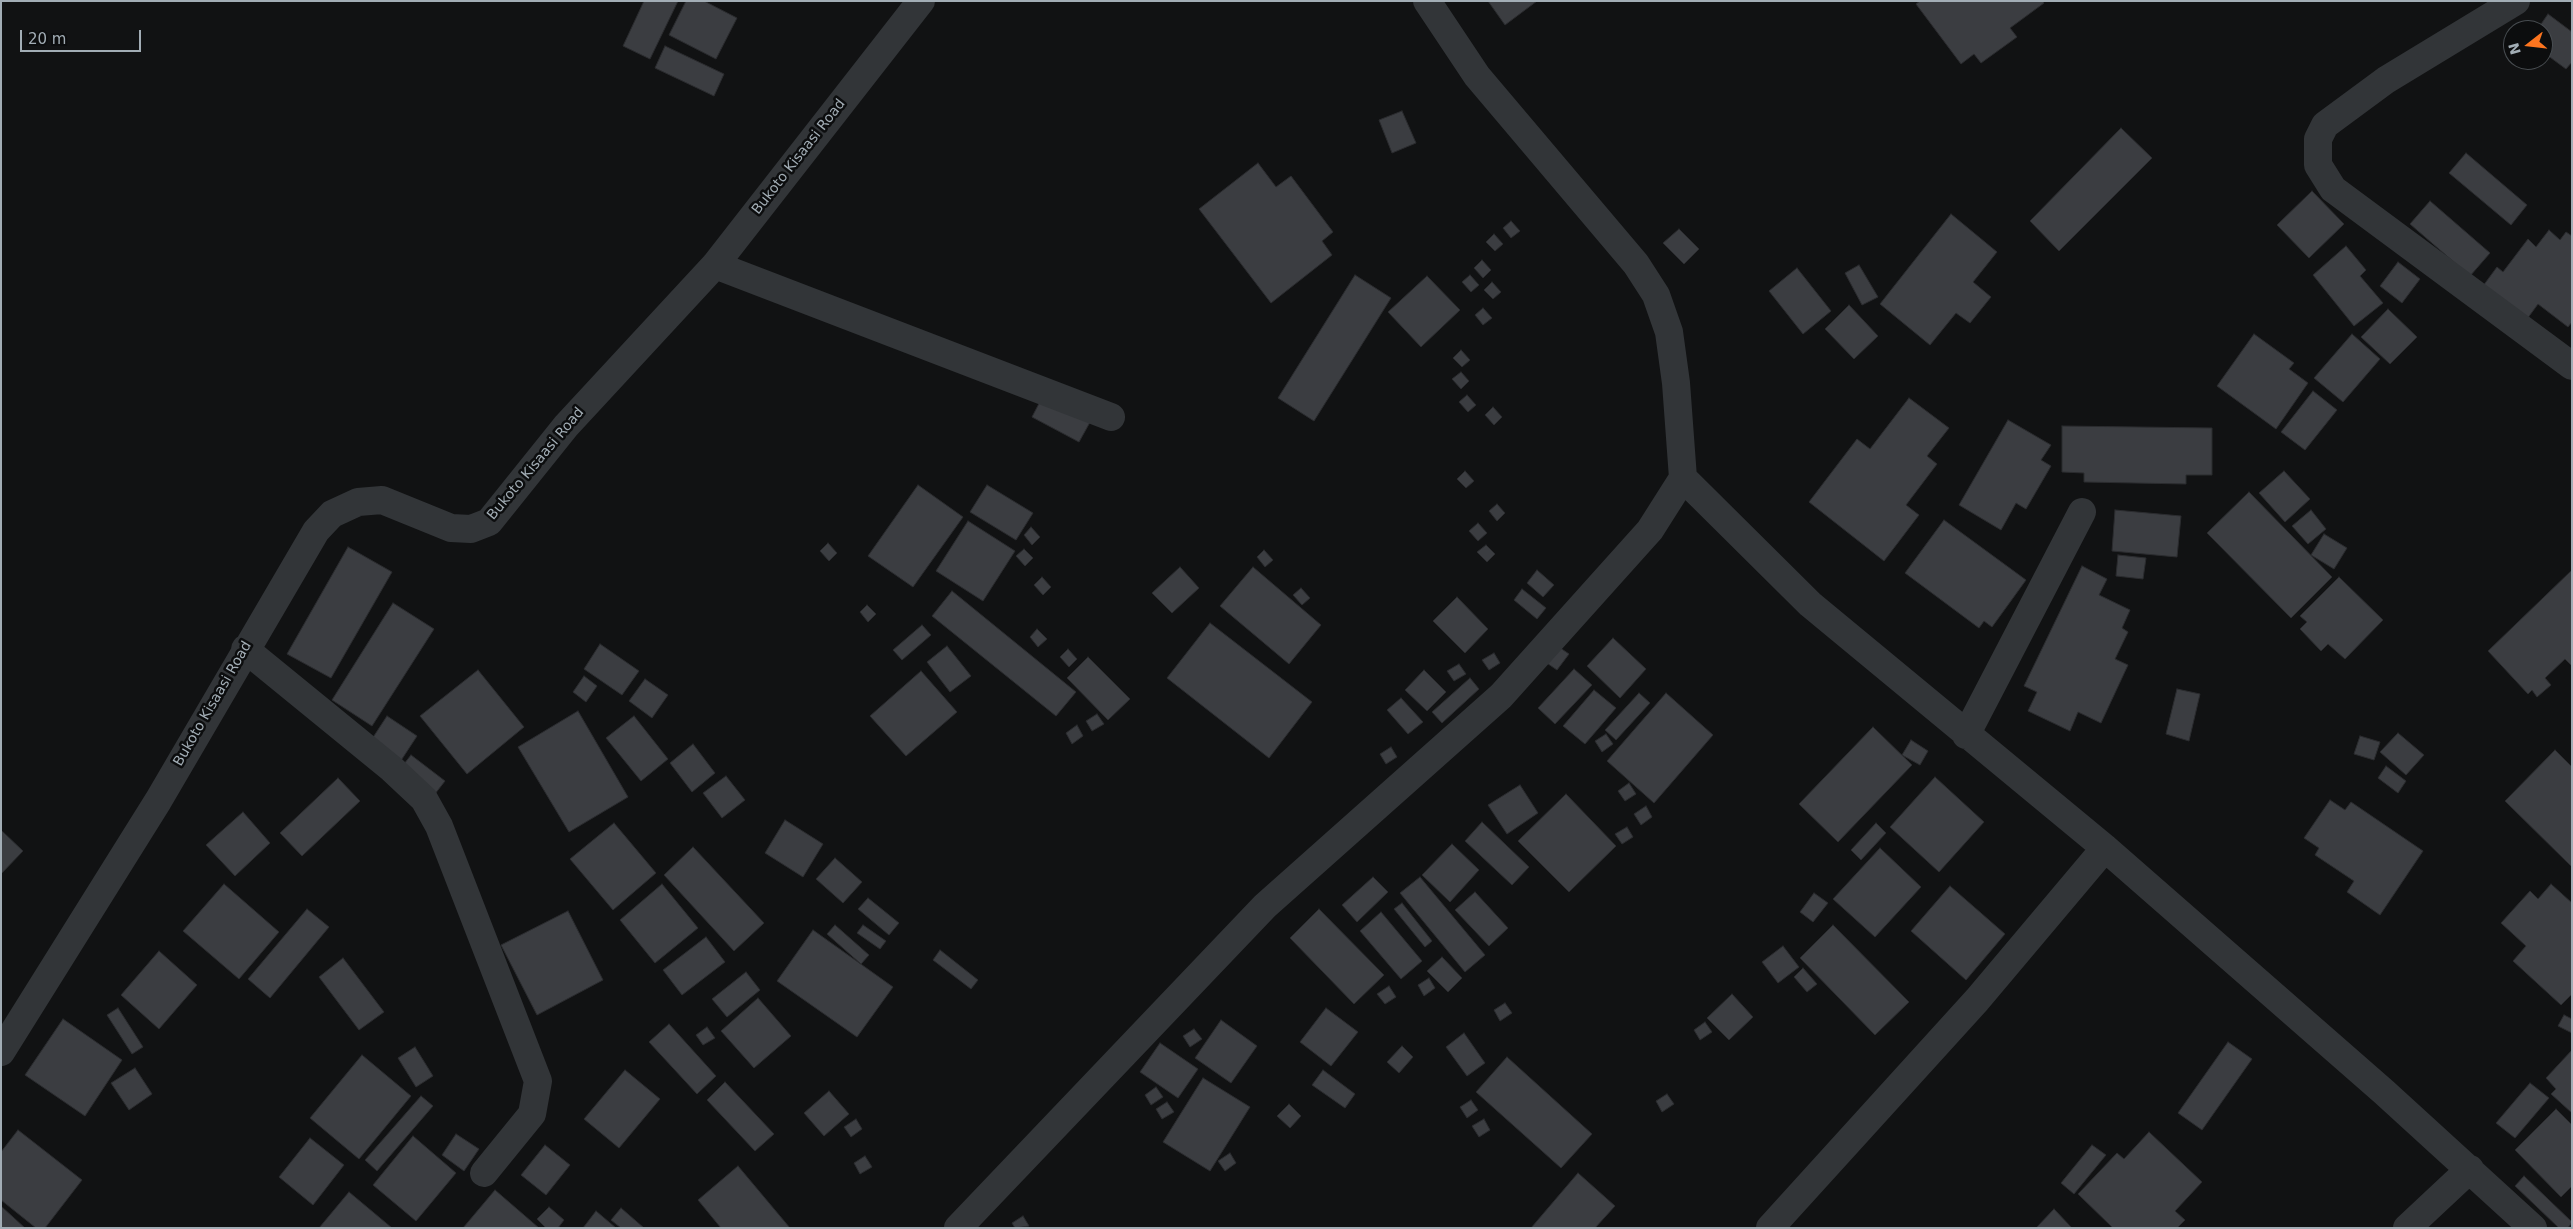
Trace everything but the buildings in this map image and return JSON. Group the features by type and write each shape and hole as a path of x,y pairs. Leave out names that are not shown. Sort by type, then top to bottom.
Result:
{"street":[{"name":"Bukoto Kisaasi Road","path":"1,1052 158,801 245,649 316,531 332,514 358,502 382,500 451,528 471,528 489,522 566,426 715,265 921,1"},
{"path":"958,1228 1265,906 1500,696 1650,530 1683,478 1676,383 1669,332 1656,295 1636,264 1477,76 1427,1"},
{"path":"2516,1 2386,80 2325,125 2318,139 2318,165 2333,189 2572,366"},
{"path":"715,265 1111,417"},
{"path":"1683,478 1810,604 1966,735 2105,848 2470,1170 2533,1228"},
{"path":"1966,735 2082,512"},
{"path":"245,649 392,769 424,799 439,826 538,1082 532,1114 484,1173"},
{"path":"1770,1228 1977,1000 2105,848"},
{"path":"2408,1228 2470,1170"}]}
